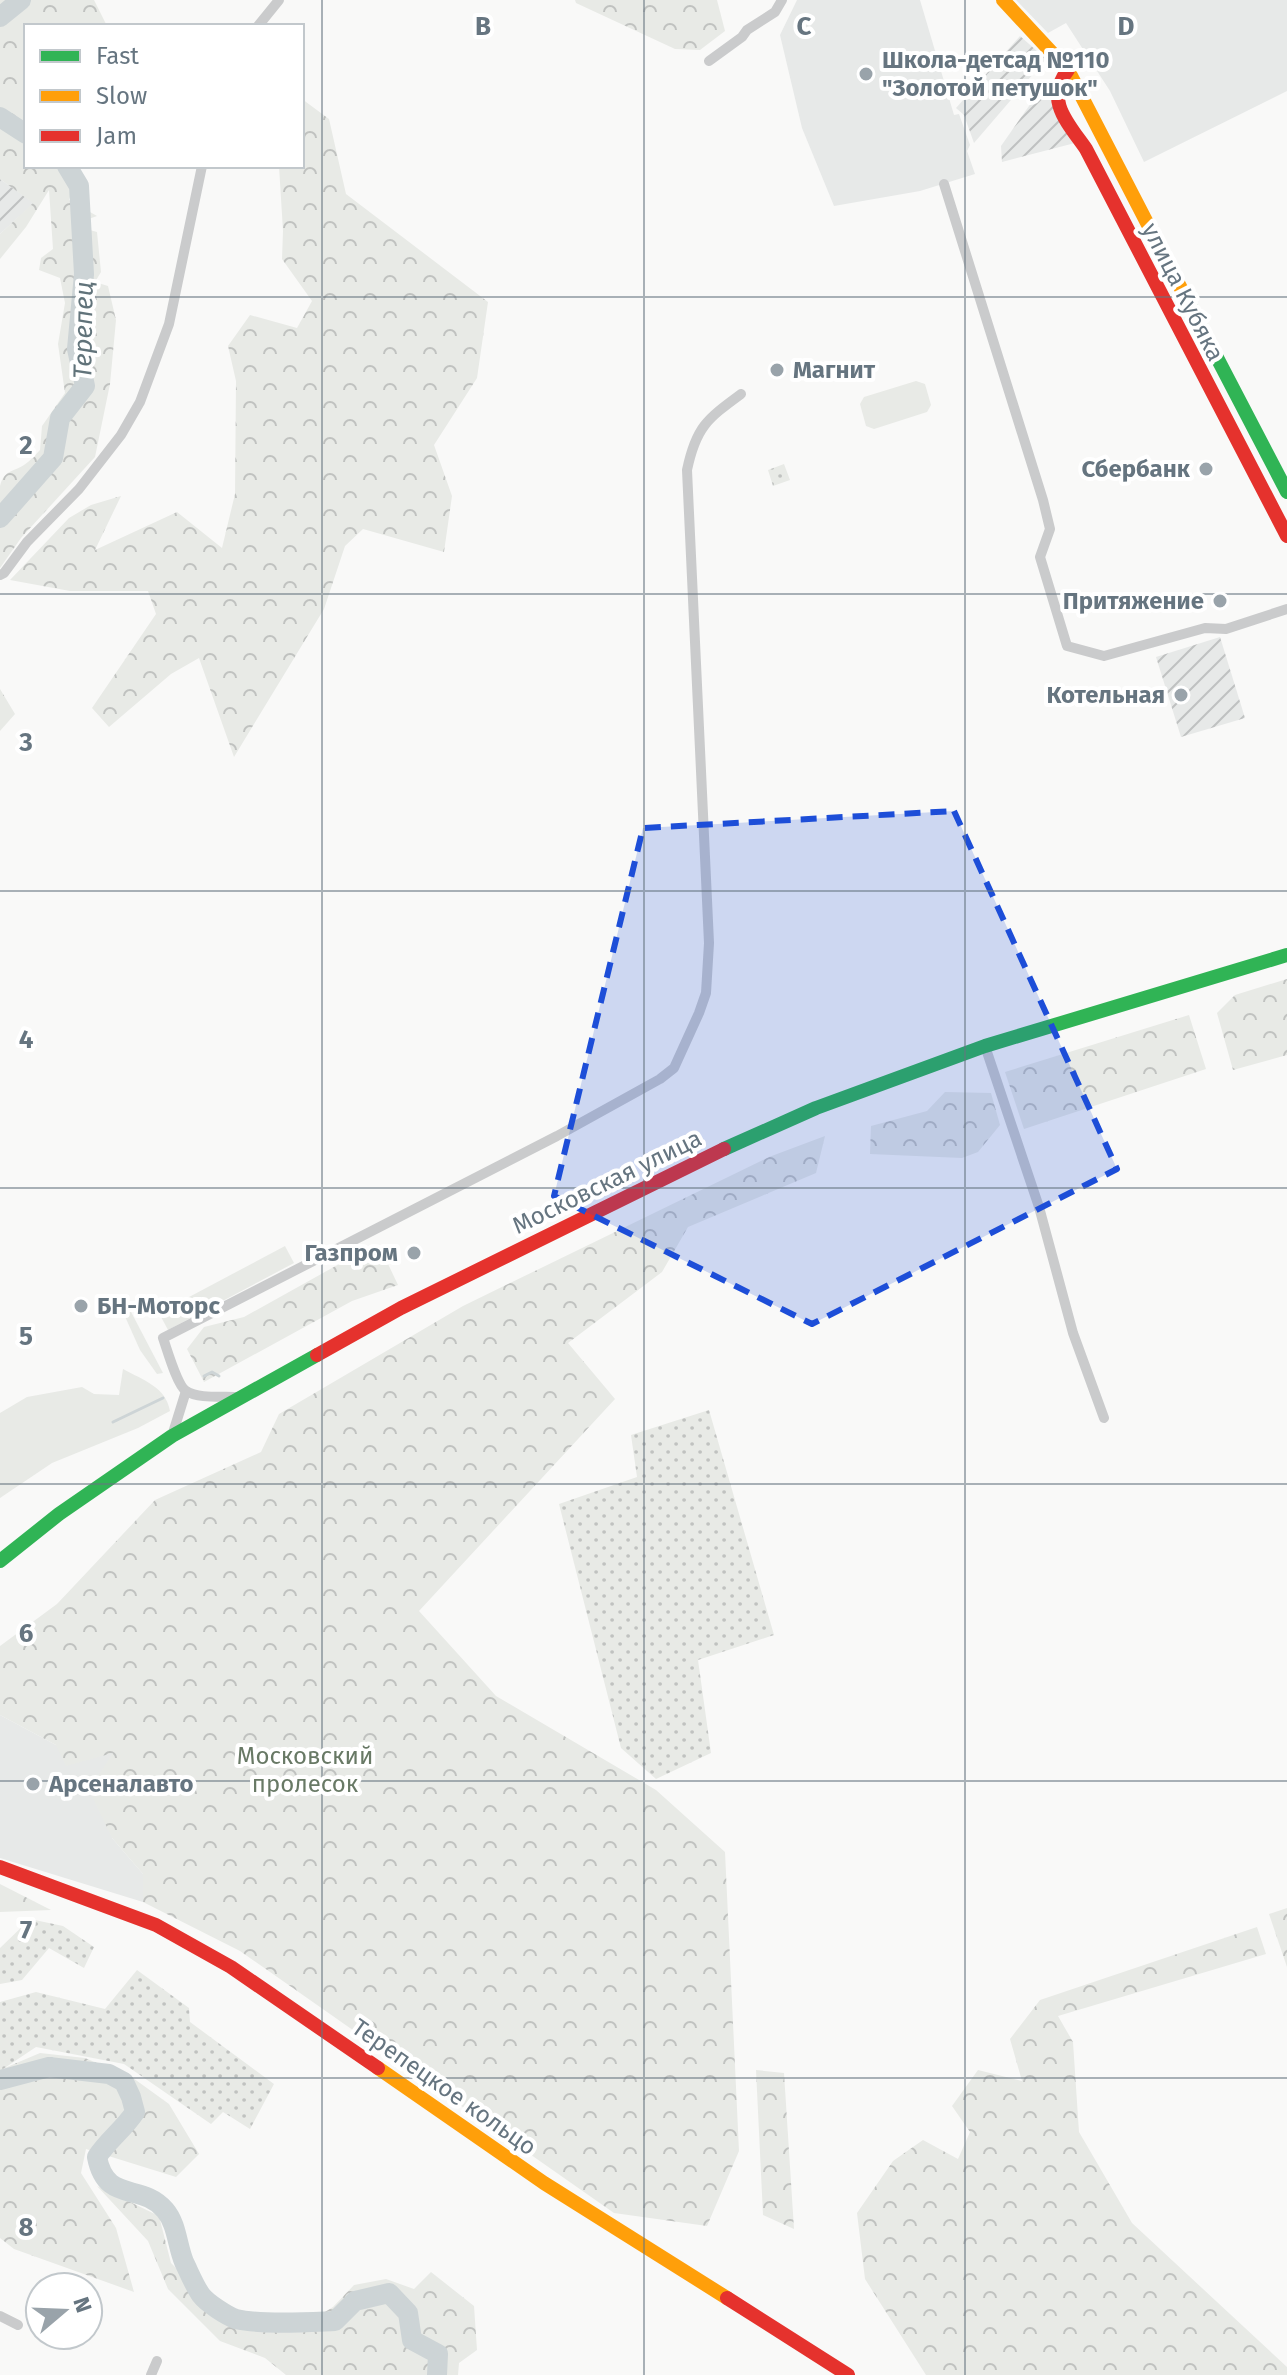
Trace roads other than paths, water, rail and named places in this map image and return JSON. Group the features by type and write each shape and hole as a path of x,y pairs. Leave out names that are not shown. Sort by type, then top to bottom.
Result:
{"street":[{"path":"260,24 279,0"},
{"path":"709,61 775,12 782,0"},
{"name":"улица Кубяка","path":"1003,0 1068,70 1287,492"},
{"name":"улица Кубяка","path":"1068,70 1056,81 1055,94 1060,107 1086,149 1287,536"},
{"path":"0,575 27,542 79,489 121,435 140,402 169,324 202,168"},
{"path":"944,184 1043,500 1050,529 1040,557 1067,646 1104,656 1205,628 1226,629 1287,609"},
{"path":"241,1398 186,1391 163,1338 557,1136 674,1068 706,993 709,943 687,470 701,428 741,394"},
{"name":"Московская улица","path":"0,1561 59,1514 172,1436 401,1308 697,1161 816,1108 985,1046 1287,955"},
{"path":"985,1046 1039,1207 1073,1333 1104,1418"},
{"path":"172,1436 186,1391"},
{"name":"Терепецкое кольцо","path":"0,1867 156,1925 231,1967 544,2183 848,2375"},
{"path":"0,2316 18,2325"},
{"path":"151,2375 157,2361"}],"waterway":[{"name":"Терепец","path":"0,17 21,0"},
{"name":"Терепец","path":"0,117 24,133"},
{"name":"Терепец","path":"0,518 53,458 60,418 85,386 77,349 84,274 79,186 68,168"},
{"path":"204,1376 212,1372 219,1376"},
{"path":"113,1422 163,1398"},
{"name":"Терепец","path":"0,2080 49,2067 109,2074 124,2082 135,2112 97,2157 102,2172 116,2187 146,2197 165,2210 196,2287 217,2309 246,2321 335,2321 355,2301 389,2293 408,2313 412,2340 438,2354 437,2375"}],"place":[{"name":"Школа-детсад №110 \"Золотой петушок\"","path":"866,74"},
{"name":"Магнит","path":"777,370"},
{"name":"Сбербанк","path":"1206,469"},
{"name":"Притяжение","path":"1220,601"},
{"name":"Котельная","path":"1181,695"},
{"name":"Газпром","path":"414,1253"},
{"name":"БН-Моторс","path":"81,1306"},
{"name":"Арсеналавто","path":"33,1784"}],"park label":[{"name":"Московский пролесок","path":"305,1770"}]}
